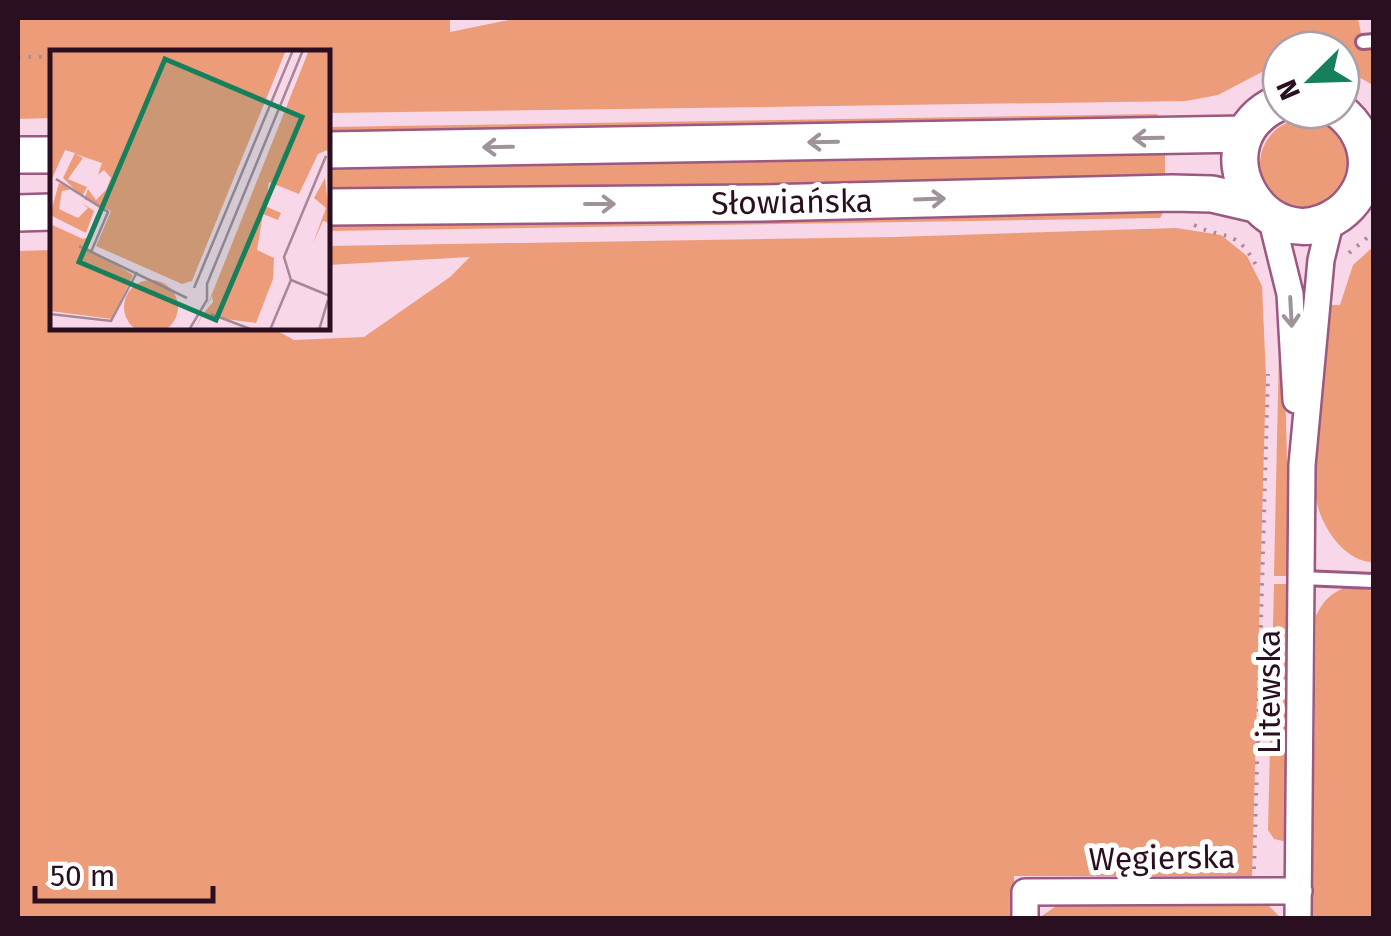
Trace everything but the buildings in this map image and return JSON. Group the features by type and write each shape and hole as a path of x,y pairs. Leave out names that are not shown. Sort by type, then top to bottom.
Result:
{"main road":[{"path":"1261,114 1246,134 1239,163 1246,192 1263,210"},
{"path":"1352,206 1366,171 1366,154 1358,130"},
{"name":"Słowiańska","path":"330,150 1246,134"},
{"path":"18,155 50,155"},
{"name":"Słowiańska","path":"330,207 762,204 1212,194 1301,226 1352,206"},
{"path":"18,212 50,212"}],"street":[{"name":"Litewska","path":"1302,465 1322,260 1352,206"},
{"name":"Litewska","path":"1263,210 1290,294 1302,465 1298,918"},
{"name":"Węgierska","path":"1024,918 1025,892 1299,890"}],"lane":[{"path":"1302,578 1374,581"}],"path":[{"path":"18,57 50,57"},
{"path":"1254,889 1268,364"}],"shaded area":[{"path":"18,18 450,18 450,32 518,18 1358,18 1360,30 1261,30 1261,72 1218,95 1186,101 330,113 330,50 50,50 50,118 18,119"},
{"path":"1361,34 1364,49 1373,48 1373,85 1361,78"},
{"path":"1157,114 1163,122 330,139 330,127"},
{"path":"1277,130 1333,130 1349,155 1349,173 1342,189 1330,201 1314,208 1296,208 1280,201 1268,189 1261,173 1261,155"},
{"path":"1165,151 1165,181 330,194 330,164"},
{"path":"1166,207 1160,218 330,231 330,220"},
{"path":"1176,228 1221,235 1247,256 1262,286 1266,377 1252,876 1014,876 1016,918 18,918 18,251 50,250 50,330 276,330 294,340 364,337 450,277 470,257 330,265 330,246 895,237"},
{"path":"1373,247 1373,562 1353,556 1328,531 1318,509 1313,450 1324,305 1340,305 1353,265"},
{"path":"1283,304 1290,576 1274,576"},
{"path":"1274,584 1290,584 1287,842 1274,839 1268,830"},
{"path":"1350,586 1373,591 1373,918 1312,918 1316,616 1329,597"},
{"path":"1065,900 1256,902 1268,905 1281,918 1039,918"}]}
